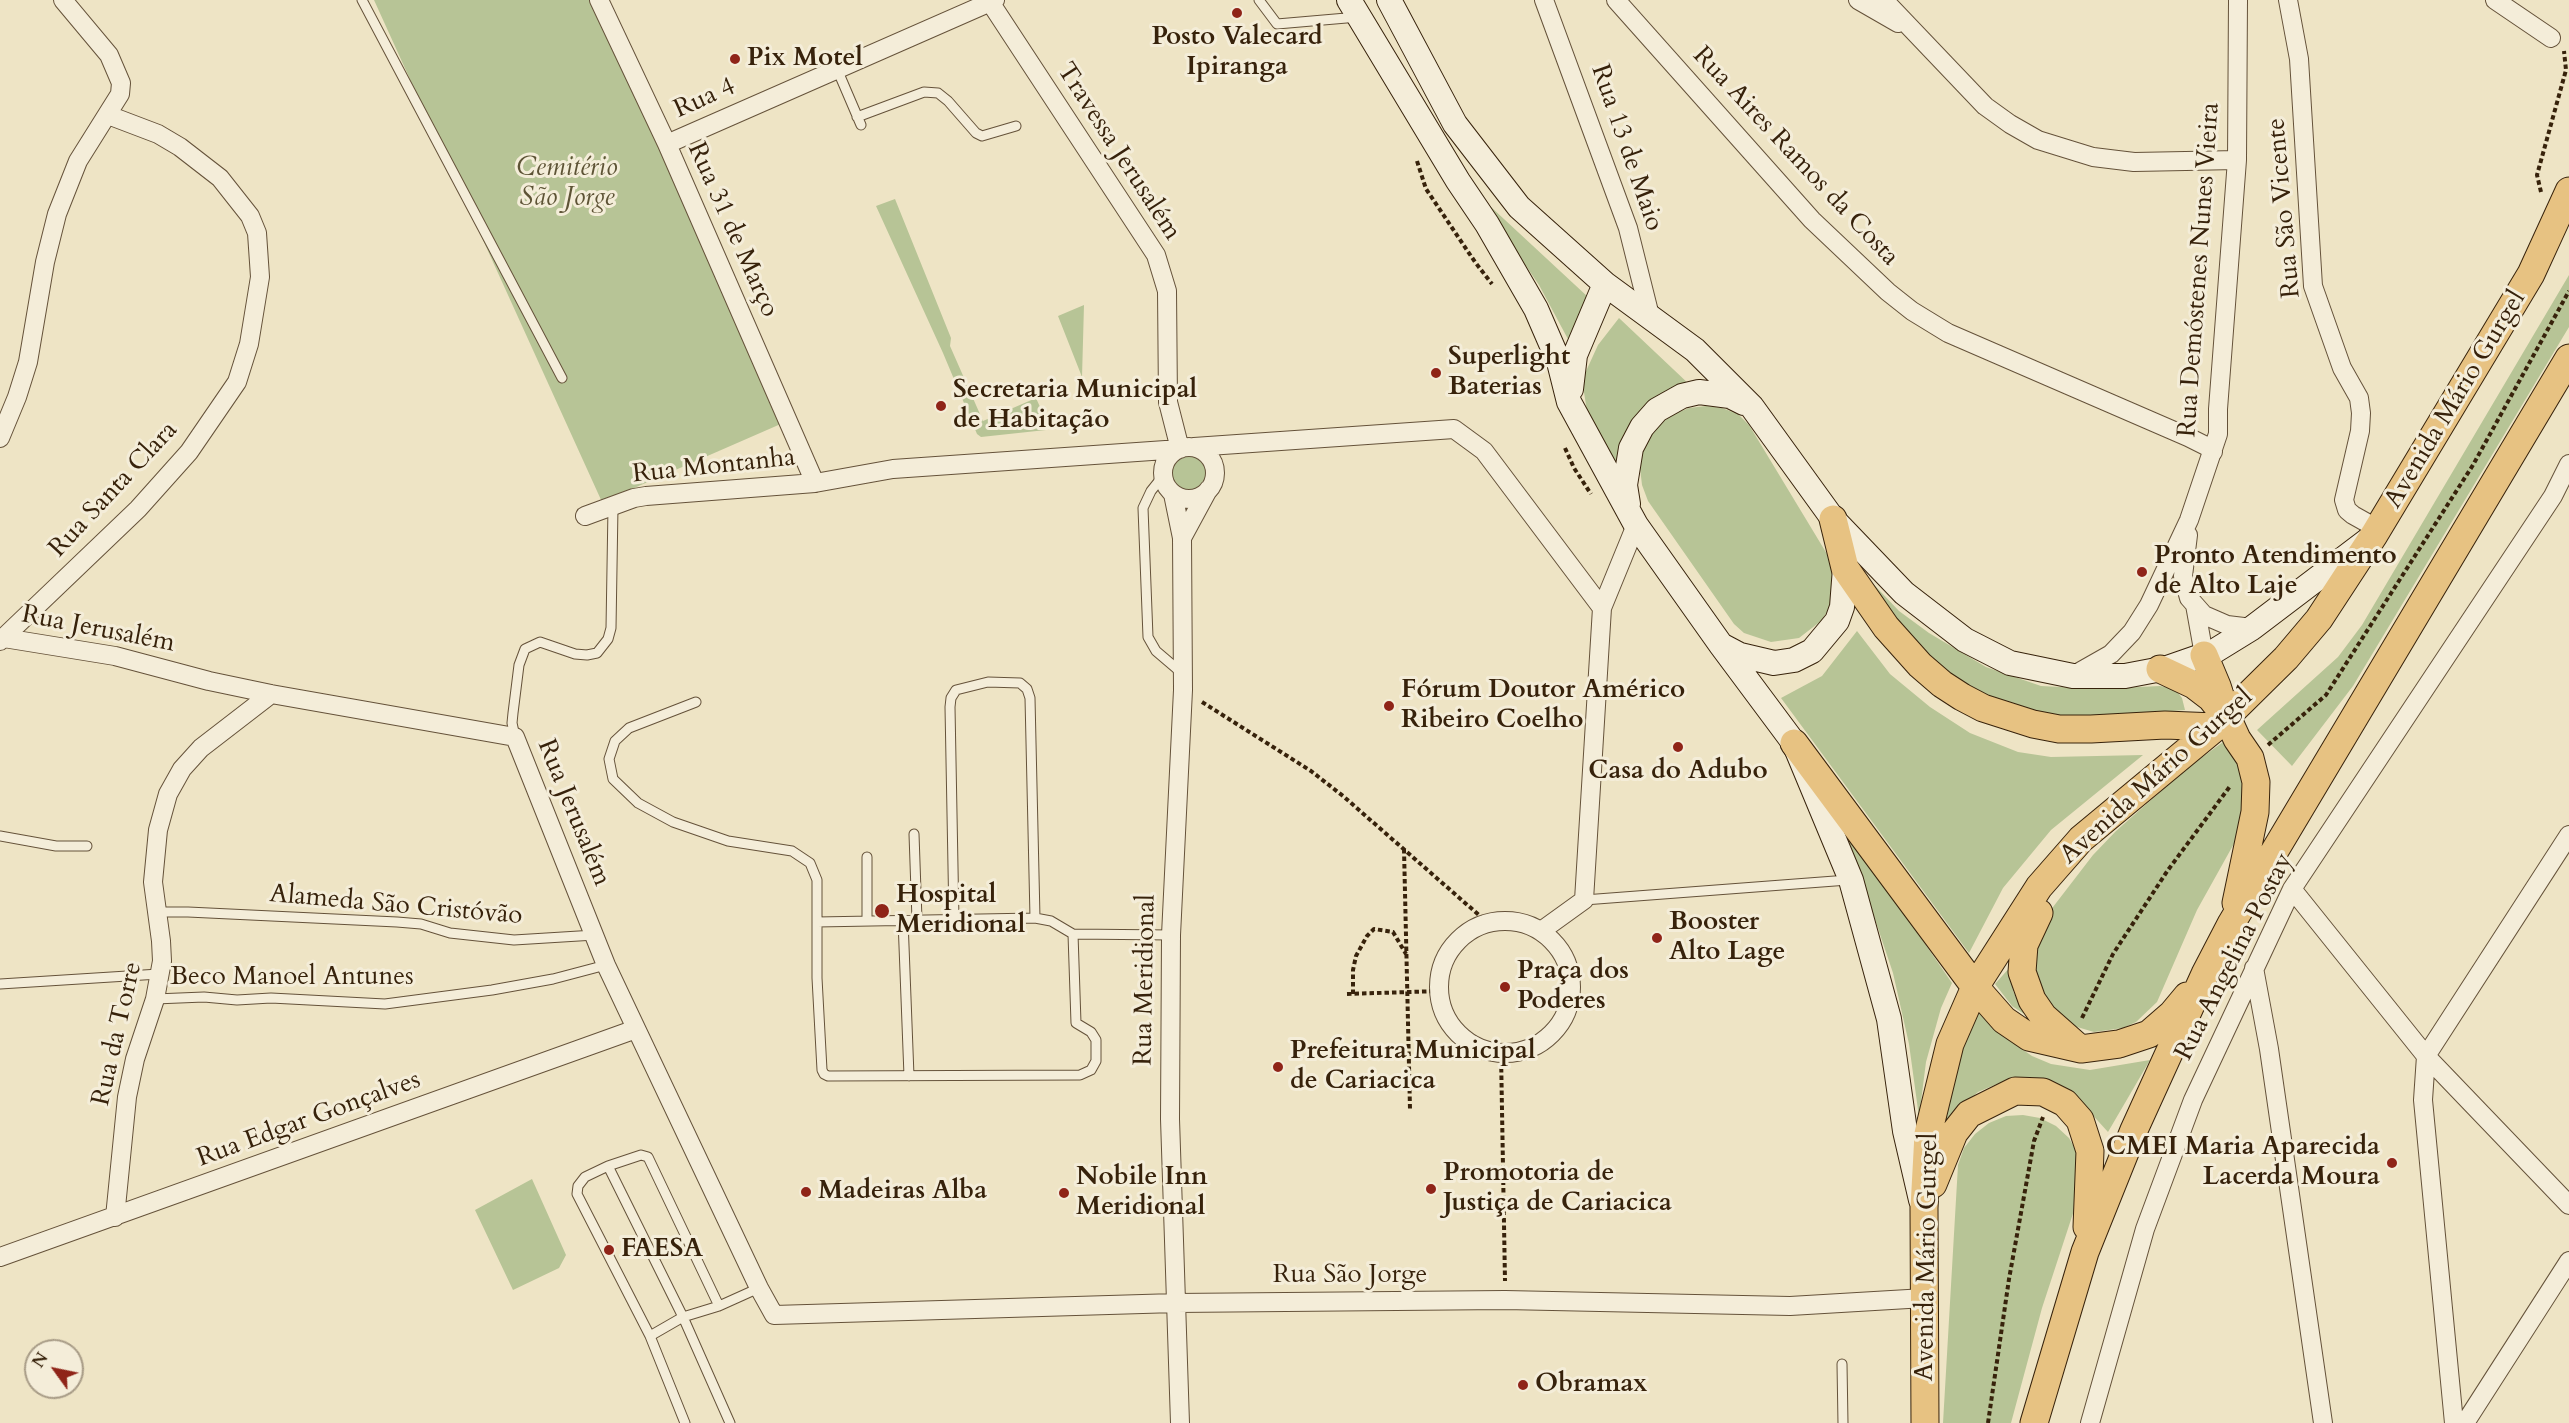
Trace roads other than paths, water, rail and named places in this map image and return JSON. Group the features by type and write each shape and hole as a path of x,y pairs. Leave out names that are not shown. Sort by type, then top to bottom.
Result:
{"main road":[{"path":"1389,0 1455,124 1519,207 1605,284 1695,350 1752,407 1833,519 1904,593 1965,640 2010,663 2073,676 2124,676 2160,669 2213,652 2252,628 2376,532"},
{"path":"1354,9 1458,181 1487,224 1536,309 1559,362 1569,402 1636,525 1721,645 1976,987 2004,1020 2030,1037 2081,1049 2118,1044 2150,1034 2172,1014 2205,974"},
{"name":"Avenida Mário Gurgel","path":"1925,1423 1924,1208 1928,1134 1950,1044 1976,987 2039,887 2081,839 2222,722 2286,658 2319,619 2376,532 2531,274 2565,202"},
{"path":"1569,402 1575,355 1605,284"},
{"path":"2034,1423 2085,1252 2134,1130 2205,974 2232,924 2569,358"},
{"path":"1636,525 1628,506 1624,485 1627,464 1631,448 1642,427 1657,410 1682,396 1699,392 1730,396 1752,407"},
{"path":"1721,645 1740,655 1774,663 1794,660 1812,651 1837,621 1842,607 1845,568 1833,519"},
{"path":"1845,568 1886,627 1920,664 1941,684 1983,708 2033,724 2059,729 2222,722"},
{"path":"2204,655 2217,686 2222,722"},
{"path":"2160,669 2194,685 2211,698 2222,722 2250,758 2256,782 2255,812 2232,924"},
{"path":"1794,742 1851,880 1889,1019 1909,1151 1924,1208"},
{"path":"2081,1049 2056,1030 2032,1000 2022,972 2024,945 2036,917 2116,808"},
{"path":"1924,1208 1948,1147 1969,1114 2015,1091 2043,1092 2065,1103 2080,1120 2090,1151 2085,1252"}],"street":[{"path":"0,438 28,362 45,262 57,214 78,161 120,94 121,83 117,70 98,39 63,0"},
{"name":"Rua 31 de Março","path":"599,0 667,144 814,483"},
{"name":"Rua 13 de Maio","path":"1544,0 1628,228 1650,316"},
{"name":"Rua Aires Ramos da Costa","path":"1616,0 1799,206 1888,292 1912,311 1948,333 2188,436 2213,452"},
{"path":"1858,0 1915,33"},
{"path":"1884,0 1985,106 2038,140 2093,157 2124,160 2237,160"},
{"name":"Rua Demóstenes Nunes Vieira","path":"2073,676 2111,654 2132,632 2149,605 2189,520 2218,434 2237,160 2238,0"},
{"name":"Rua São Vicente","path":"2288,0 2299,59 2313,286 2342,368 2359,398 2361,413 2360,431 2344,500 2347,510 2376,532"},
{"path":"2494,0 2551,38"},
{"name":"Rua 4","path":"667,144 993,1"},
{"name":"Travessa Jerusalém","path":"993,1 1156,255 1167,291 1168,402 1187,448"},
{"name":"Rua Santa Clara","path":"2,639 138,509 189,452 237,382 249,344 260,277 256,233 250,216 220,178 180,147 158,134 108,115"},
{"name":"Rua Montanha","path":"585,516 634,498 646,496 814,483 893,469 1454,429 1484,451 1602,608"},
{"path":"1182,538 1220,464 1241,443"},
{"path":"1187,448 1207,454 1211,459 1211,485 1195,499 1179,498 1173,494 1167,488 1163,476 1167,458 1187,448"},
{"name":"Rua Angelina Postay","path":"2090,1423 2145,1229 2193,1100 2292,889 2561,498 2569,464"},
{"path":"1173,494 1182,538"},
{"path":"2189,520 2183,576 2189,598 2204,615 2227,625 2252,628"},
{"path":"1541,931 1584,900 1602,608 1636,525"},
{"name":"Rua Meridional","path":"1180,1423 1170,1152 1170,935 1183,682 1182,538"},
{"path":"2195,605 2204,655"},
{"name":"Rua Jerusalém","path":"2,639 115,656 209,681 272,694 515,737 606,966 759,1288 774,1315"},
{"name":"Rua da Torre","path":"115,1217 127,1097 135,1059 155,999 159,974 161,941 153,882 158,830 172,783 201,748 272,694"},
{"path":"2454,1423 2423,1100 2426,1056 2569,835"},
{"path":"2292,889 2426,1056 2569,1205"},
{"path":"1508,921 1529,925 1541,931 1560,951 1569,969 1571,990 1567,1010 1557,1027 1541,1043 1522,1051 1501,1053 1481,1049 1463,1039 1449,1024 1441,1006 1439,991 1443,964 1453,946 1469,932 1488,923 1508,921"},
{"path":"2254,968 2269,1049 2323,1423"},
{"name":"Rua Edgar Gonçalves","path":"0,1257 636,1029"},
{"path":"2464,1423 2569,1261"},
{"name":"Rua São Jorge","path":"774,1315 1176,1303 1505,1300 1790,1306 1925,1298"}],"lane":[{"path":"362,0 562,378"},
{"path":"1259,0 1277,24 1354,9"},
{"path":"837,69 859,121 924,92 938,93 976,133 982,136 1016,126"},
{"path":"1163,476 1151,491 1143,508 1148,637 1156,651 1183,682"},
{"path":"515,737 512,723 513,713 519,665 525,649 540,642 574,654 587,655 597,653 608,639 611,628 613,507"},
{"path":"954,920 951,698 956,690 988,682 1020,683 1027,689 1030,698 1035,918"},
{"path":"696,702 629,728 615,741 609,759 613,779 638,803 673,822 728,841 792,851 810,863 817,880 822,1070 828,1076 1080,1075 1091,1070 1096,1061 1096,1040 1091,1032 1076,1023 1073,934"},
{"path":"914,834 917,920"},
{"path":"0,836 56,846 87,846"},
{"path":"867,857 867,921"},
{"path":"1584,900 1851,880"},
{"name":"Alameda São Cristóvão","path":"157,912 397,922 421,924 450,933 514,940 595,935"},
{"path":"817,922 1035,918 1052,921 1073,934 1170,935"},
{"path":"903,920 909,1076"},
{"name":"Beco Manoel Antunes","path":"155,999 271,998 385,1004 492,990 553,979 606,966"},
{"path":"0,984 159,974"},
{"path":"685,1423 650,1336 577,1194 578,1186 585,1177 608,1166 641,1155 648,1157 719,1306"},
{"path":"608,1166 683,1317 730,1423"},
{"path":"650,1336 683,1317 719,1306 759,1288"},
{"path":"1842,1364 1843,1423"}],"place":[{"name":"Posto Valecard Ipiranga","path":"1237,13"},
{"name":"Pix Motel","path":"735,59"},
{"name":"Superlight Baterias","path":"1436,373"},
{"name":"Secretaria Municipal de Habitação","path":"941,406"},
{"name":"Pronto Atendimento de Alto Laje","path":"2142,572"},
{"name":"Fórum Doutor Américo Ribeiro Coelho","path":"1389,706"},
{"name":"Casa do Adubo","path":"1678,747"},
{"name":"Hospital Meridional","path":"882,911"},
{"name":"Booster Alto Lage","path":"1657,938"},
{"name":"Praça dos Poderes","path":"1505,987"},
{"name":"Prefeitura Municipal de Cariacica","path":"1278,1067"},
{"name":"CMEI Maria Aparecida Lacerda Moura","path":"2392,1163"},
{"name":"Promotoria de Justiça de Cariacica","path":"1431,1189"},
{"name":"Madeiras Alba","path":"806,1192"},
{"name":"Nobile Inn Meridional","path":"1064,1193"},
{"name":"FAESA","path":"609,1250"},
{"name":"Obramax","path":"1523,1385"}],"park label":[{"name":"Cemitério São Jorge","path":"567,184"}]}
